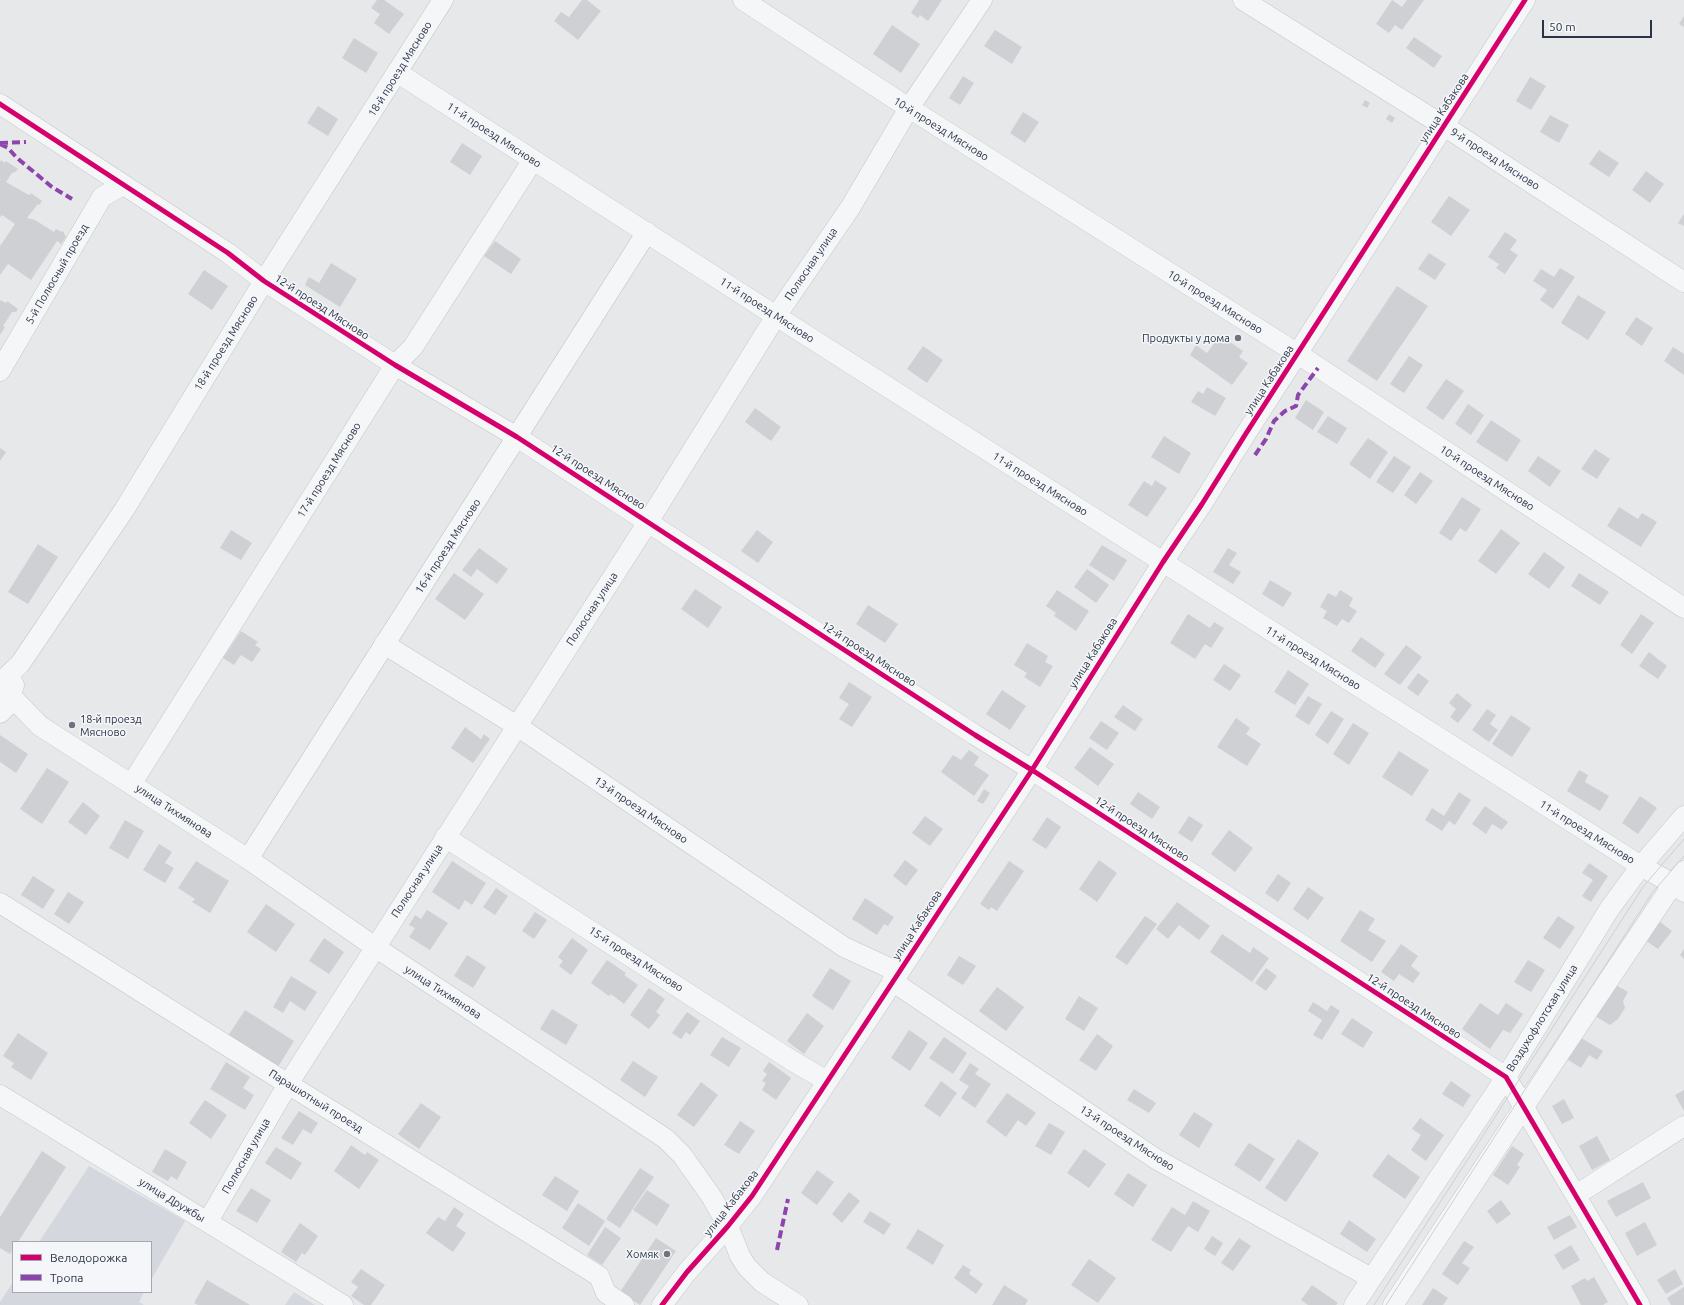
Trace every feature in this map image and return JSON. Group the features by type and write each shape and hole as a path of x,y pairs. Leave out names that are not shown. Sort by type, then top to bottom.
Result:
{"street":[{"name":"18-й проезд Мясново","path":"0,714 6,707 4,690 20,664 124,510 264,281 398,73 443,0"},
{"name":"10-й проезд Мясново","path":"743,0 909,108 1298,354 1684,608"},
{"name":"Полюсная улица","path":"208,1221 288,1084 648,522 776,316 850,208 909,108 982,0"},
{"name":"9-й проезд Мясново","path":"1243,0 1444,126 1684,282"},
{"name":"улица Кабакова","path":"662,1305 687,1272 728,1226 752,1196 1032,770 1163,562 1202,504 1525,0"},
{"name":"11-й проезд Мясново","path":"398,73 776,316 1641,866 1680,882"},
{"name":"12-й проезд Мясново","path":"0,104 228,253 264,281 395,365 517,437 975,735 1032,770 1506,1077 1640,1305"},
{"name":"17-й проезд Мясново","path":"132,783 395,365 413,347 533,160"},
{"name":"5-й Полюсный проезд","path":"0,371 102,197 123,185"},
{"name":"16-й проезд Мясново","path":"248,859 647,232"},
{"name":"13-й проезд Мясново","path":"384,644 516,726 844,947 895,977 1156,1159 1371,1278"},
{"name":"улица Тихмянова","path":"4,690 40,726 132,783 248,859 375,947 666,1139 682,1155 711,1196 728,1226 740,1256 747,1267 762,1282 798,1305"},
{"name":"улица Тихмянова","path":"0,714 40,726"},
{"name":"Воздухофлотская улица","path":"1354,1305 1506,1077 1610,908 1641,866 1684,816"},
{"name":"15-й проезд Мясново","path":"446,836 785,1056 827,1081"},
{"path":"1393,1305 1524,1108 1680,882"},
{"name":"Парашютный проезд","path":"0,903 288,1084 599,1276 606,1293 624,1305"},
{"name":"улица Дружбы","path":"0,1095 343,1305"},
{"path":"1576,1195 1684,1126"}],"shaded area":[{"path":"89,1166 185,1221 152,1278 152,1241 40,1241"},
{"path":"12,1284 12,1293 144,1293 139,1302 144,1305 0,1305 0,1302"},
{"path":"294,1292 315,1305 285,1305"}],"building":[{"path":"377,0 384,0 404,14 389,34 374,23 380,14 371,8"},
{"path":"582,0 587,0 601,11 578,40 554,21 561,12 569,17"},
{"path":"919,0 942,0 928,21 920,15 918,18 911,13"},
{"path":"1392,0 1402,7 1407,0 1424,0 1402,30 1395,25 1389,33 1376,24"},
{"path":"1684,16 1684,27 1679,24"},
{"path":"892,25 920,44 901,73 873,54"},
{"path":"995,30 1022,47 1012,64 984,46"},
{"path":"1414,37 1442,56 1434,68 1406,48"},
{"path":"354,38 378,53 366,73 342,58"},
{"path":"963,76 974,83 960,105 949,98"},
{"path":"1530,77 1546,86 1531,110 1516,101"},
{"path":"1365,100 1370,103 1367,108 1362,105"},
{"path":"318,106 338,119 328,136 307,123"},
{"path":"1023,112 1039,122 1025,143 1010,133"},
{"path":"1389,114 1395,118 1392,123 1386,119"},
{"path":"1550,115 1569,125 1559,143 1540,132"},
{"path":"462,143 482,156 470,175 450,162"},
{"path":"1599,150 1619,163 1609,177 1589,164"},
{"path":"1,160 5,163 6,161 18,169 12,173 6,182 27,194 30,195 31,193 42,201 27,218 35,220 54,232 56,229 62,232 63,231 66,237 61,244 57,241 31,280 8,264 0,275 0,246 15,224 2,215 0,217"},
{"path":"1646,171 1664,184 1650,203 1632,190"},
{"path":"1449,196 1470,210 1451,236 1431,222"},
{"path":"1684,214 1684,226 1678,223"},
{"path":"1505,232 1517,240 1510,250 1518,255 1505,274 1496,268 1499,264 1488,257"},
{"path":"495,241 521,259 511,274 484,256"},
{"path":"1429,253 1446,264 1435,280 1418,269"},
{"path":"331,263 357,279 340,307 305,285 309,277 319,283"},
{"path":"1560,268 1575,277 1553,309 1540,300 1547,290 1533,281 1541,269 1554,277"},
{"path":"204,270 228,286 212,310 188,294"},
{"path":"1397,286 1428,306 1377,381 1347,361"},
{"path":"1578,295 1606,312 1588,340 1561,323"},
{"path":"0,300 6,303 7,301 18,309 16,312 12,312 3,326 5,327 0,335"},
{"path":"1636,317 1653,328 1642,346 1625,334"},
{"path":"1220,335 1243,351 1239,357 1248,363 1232,385 1190,355 1196,345 1207,353"},
{"path":"923,346 943,360 927,383 907,369"},
{"path":"1673,347 1684,354 1684,375 1664,361"},
{"path":"1409,356 1423,365 1404,393 1390,384"},
{"path":"1446,379 1464,391 1443,420 1426,408"},
{"path":"1207,387 1226,398 1215,416 1191,402 1198,391 1203,394"},
{"path":"1306,400 1324,412 1313,430 1295,418"},
{"path":"1468,404 1484,415 1471,435 1455,424"},
{"path":"755,408 781,427 771,441 745,422"},
{"path":"1328,416 1347,428 1337,444 1317,432"},
{"path":"1491,420 1521,440 1507,462 1476,442"},
{"path":"1164,436 1191,453 1179,474 1151,457"},
{"path":"1368,438 1388,452 1370,479 1349,464"},
{"path":"0,448 6,452 0,461"},
{"path":"1595,449 1610,459 1597,479 1581,469"},
{"path":"1394,456 1411,467 1393,493 1376,482"},
{"path":"1538,456 1561,471 1550,487 1528,471"},
{"path":"1420,472 1433,481 1416,504 1404,495"},
{"path":"1155,480 1167,488 1147,517 1128,505 1144,481 1152,486"},
{"path":"1462,497 1481,509 1466,532 1460,528 1451,541 1439,533"},
{"path":"1619,507 1638,519 1642,513 1657,522 1641,547 1607,526"},
{"path":"1501,529 1520,543 1496,574 1478,561"},
{"path":"231,530 252,543 241,560 220,548"},
{"path":"757,530 773,542 758,563 741,551"},
{"path":"38,544 58,557 28,604 8,592"},
{"path":"1102,545 1127,560 1114,581 1089,565"},
{"path":"479,548 508,569 497,584 477,569 471,577 462,570"},
{"path":"1228,548 1237,553 1229,565 1241,572 1233,584 1213,572"},
{"path":"1544,552 1565,567 1549,589 1528,574"},
{"path":"1087,569 1109,585 1096,603 1074,587"},
{"path":"454,573 484,594 465,620 435,599"},
{"path":"1579,573 1609,592 1600,605 1571,586"},
{"path":"1270,580 1292,593 1283,607 1262,594"},
{"path":"695,589 722,607 708,628 681,609"},
{"path":"1057,590 1089,611 1076,631 1054,616 1056,613 1046,606"},
{"path":"1340,590 1353,598 1349,606 1357,611 1349,623 1342,619 1337,626 1323,618 1327,611 1320,607 1328,593 1336,597"},
{"path":"868,605 898,624 885,643 856,624"},
{"path":"1188,614 1210,628 1214,622 1224,628 1211,648 1205,644 1195,659 1170,643"},
{"path":"1641,614 1654,623 1632,654 1620,645"},
{"path":"241,631 258,642 255,645 261,649 252,662 241,655 234,665 223,658"},
{"path":"1361,637 1385,654 1375,668 1351,651"},
{"path":"1027,643 1048,656 1045,662 1053,666 1040,687 1024,677 1027,673 1014,665"},
{"path":"1406,645 1422,657 1400,685 1384,674"},
{"path":"1649,652 1667,666 1658,679 1639,666"},
{"path":"1224,664 1241,675 1230,691 1213,680"},
{"path":"1288,670 1309,684 1295,705 1274,692"},
{"path":"1418,673 1429,681 1418,696 1407,688"},
{"path":"849,682 872,697 852,727 839,719 849,704 839,698"},
{"path":"1002,690 1026,706 1010,730 986,714"},
{"path":"1457,693 1472,705 1458,723 1450,717 1456,709 1449,703"},
{"path":"1308,696 1322,704 1309,725 1295,716"},
{"path":"1123,705 1143,719 1135,731 1114,717"},
{"path":"1487,709 1496,715 1490,724 1498,730 1489,742 1472,730"},
{"path":"1331,711 1344,719 1328,744 1315,735"},
{"path":"1511,715 1531,728 1512,757 1492,744"},
{"path":"1236,718 1250,728 1246,734 1261,744 1247,766 1217,747"},
{"path":"1101,721 1119,733 1107,750 1089,738"},
{"path":"1353,723 1369,733 1349,765 1333,754"},
{"path":"465,727 481,739 484,734 490,739 473,763 451,748"},
{"path":"0,735 28,754 16,773 0,762"},
{"path":"1090,747 1114,764 1098,786 1074,768"},
{"path":"969,750 979,757 974,765 989,775 974,796 941,772 953,755 961,760"},
{"path":"1399,751 1429,770 1412,796 1382,777"},
{"path":"47,768 69,782 42,824 20,809"},
{"path":"1579,770 1588,775 1585,782 1609,796 1600,811 1567,791"},
{"path":"984,789 990,793 983,804 977,801"},
{"path":"1138,792 1160,807 1152,819 1130,804"},
{"path":"1459,792 1471,800 1455,825 1449,821 1442,831 1425,820 1432,808 1444,816"},
{"path":"1640,796 1657,808 1638,834 1622,823"},
{"path":"83,802 100,816 86,835 68,822"},
{"path":"1485,806 1508,822 1502,830 1492,824 1486,834 1472,824"},
{"path":"925,816 943,829 930,846 912,833"},
{"path":"1189,816 1203,825 1192,842 1178,833"},
{"path":"1047,817 1061,827 1046,849 1032,840"},
{"path":"125,820 144,831 128,859 109,848"},
{"path":"1229,830 1253,848 1235,872 1211,854"},
{"path":"159,844 172,852 165,863 174,868 165,883 143,870"},
{"path":"905,860 918,870 906,886 893,876"},
{"path":"1099,860 1117,873 1097,902 1079,889"},
{"path":"196,861 229,881 210,913 192,902 195,899 178,888"},
{"path":"452,861 486,883 472,905 465,900 459,910 432,892"},
{"path":"1009,861 1024,871 997,911 991,907 989,910 980,904"},
{"path":"1589,863 1608,876 1591,902 1582,896 1593,880 1582,873"},
{"path":"1278,874 1291,883 1278,902 1265,893"},
{"path":"33,876 55,890 43,909 21,895"},
{"path":"1308,887 1324,898 1308,920 1293,909"},
{"path":"496,888 508,896 495,915 483,907"},
{"path":"68,892 84,902 69,924 54,914"},
{"path":"865,898 894,917 888,926 884,924 877,935 852,919"},
{"path":"1177,902 1210,926 1199,940 1179,925 1168,939 1156,929"},
{"path":"266,904 295,924 276,952 247,932"},
{"path":"427,910 448,923 430,950 409,937 415,928 409,925 415,915 421,919"},
{"path":"1360,910 1375,919 1368,930 1386,941 1372,962 1340,941"},
{"path":"535,912 547,920 534,939 522,931"},
{"path":"1145,916 1157,924 1127,965 1115,957"},
{"path":"1558,916 1575,927 1560,949 1543,938"},
{"path":"1659,921 1672,931 1658,949 1645,940"},
{"path":"1222,934 1250,953 1253,947 1269,958 1252,982 1210,952"},
{"path":"324,938 344,952 329,974 309,961"},
{"path":"572,938 588,950 571,975 559,966 563,961 558,957"},
{"path":"1401,944 1418,956 1411,966 1420,973 1413,983 1399,974 1394,981 1381,972"},
{"path":"1684,949 1684,959 1680,955"},
{"path":"467,955 486,967 473,988 454,976"},
{"path":"959,956 976,966 963,985 947,975"},
{"path":"607,960 626,973 624,975 638,985 624,1004 611,994 609,996 591,983"},
{"path":"1528,960 1545,970 1531,992 1514,982"},
{"path":"830,968 851,981 833,1010 812,996"},
{"path":"1266,968 1277,976 1266,991 1255,983"},
{"path":"291,976 317,992 305,1011 290,1001 283,1013 273,1007"},
{"path":"1614,984 1628,992 1623,1001 1625,1008 1618,1019 1610,1025 1595,1016"},
{"path":"997,987 1024,1007 1006,1031 979,1011"},
{"path":"649,988 665,999 656,1012 660,1015 649,1029 630,1015"},
{"path":"1079,996 1098,1008 1084,1031 1065,1019"},
{"path":"1313,1002 1327,1011 1331,1005 1340,1011 1322,1040 1313,1035 1322,1020 1308,1011"},
{"path":"1480,1003 1498,1015 1506,1003 1523,1014 1510,1033 1503,1030 1490,1049 1462,1029"},
{"path":"552,1009 578,1025 566,1045 540,1029"},
{"path":"245,1010 294,1041 278,1067 228,1036"},
{"path":"687,1012 700,1021 690,1035 686,1032 681,1039 672,1033"},
{"path":"807,1013 824,1026 804,1054 787,1041"},
{"path":"1352,1018 1373,1032 1363,1048 1341,1034"},
{"path":"909,1030 928,1043 910,1071 891,1058"},
{"path":"18,1033 48,1053 31,1080 11,1067 14,1063 3,1056"},
{"path":"1097,1034 1113,1046 1096,1071 1079,1060"},
{"path":"1578,1036 1603,1051 1597,1060 1589,1055 1581,1068 1565,1058"},
{"path":"722,1037 741,1048 729,1067 710,1055"},
{"path":"944,1037 967,1053 953,1074 929,1058"},
{"path":"633,1061 658,1077 645,1097 620,1080"},
{"path":"226,1062 250,1077 243,1088 254,1095 245,1110 210,1089"},
{"path":"769,1062 791,1078 776,1100 762,1090 766,1083 762,1081 767,1074 763,1071"},
{"path":"970,1063 979,1069 975,1074 991,1084 975,1108 961,1098 969,1086 959,1080"},
{"path":"941,1081 957,1093 940,1117 924,1106"},
{"path":"1451,1081 1471,1095 1463,1107 1442,1094"},
{"path":"701,1082 718,1095 694,1127 677,1115"},
{"path":"1134,1089 1156,1103 1149,1113 1127,1100"},
{"path":"1684,1090 1684,1111 1675,1095"},
{"path":"1007,1093 1036,1113 1026,1126 1018,1120 1006,1137 986,1122"},
{"path":"1564,1099 1574,1118 1562,1124 1552,1106"},
{"path":"205,1100 227,1115 211,1139 189,1123"},
{"path":"421,1103 441,1117 419,1149 398,1134"},
{"path":"299,1111 318,1123 311,1134 303,1129 293,1145 281,1138"},
{"path":"1194,1112 1213,1124 1199,1148 1179,1135"},
{"path":"1420,1118 1444,1135 1426,1161 1411,1150 1421,1135 1412,1129"},
{"path":"740,1121 755,1131 739,1154 724,1145"},
{"path":"1049,1123 1065,1132 1051,1155 1035,1146"},
{"path":"1597,1136 1610,1160 1592,1170 1579,1146"},
{"path":"1298,1139 1319,1153 1286,1202 1265,1188"},
{"path":"1249,1143 1275,1159 1260,1182 1234,1165"},
{"path":"351,1145 365,1155 367,1152 379,1160 359,1189 334,1171"},
{"path":"1512,1146 1524,1154 1517,1165 1520,1167 1508,1185 1493,1175"},
{"path":"276,1147 302,1163 291,1180 265,1163"},
{"path":"165,1149 187,1162 177,1180 171,1176 168,1181 152,1172"},
{"path":"1084,1149 1106,1164 1089,1188 1067,1173"},
{"path":"42,1151 66,1167 19,1241 12,1241 12,1251 10,1254 0,1248 0,1217"},
{"path":"1388,1154 1420,1177 1405,1199 1372,1176"},
{"path":"640,1168 654,1177 620,1228 606,1219"},
{"path":"817,1170 834,1182 817,1205 801,1193"},
{"path":"1128,1173 1147,1185 1133,1207 1114,1194"},
{"path":"555,1176 579,1191 567,1211 542,1195"},
{"path":"1643,1182 1651,1198 1616,1217 1607,1201"},
{"path":"251,1188 271,1200 257,1223 236,1211"},
{"path":"647,1190 670,1205 657,1226 633,1210"},
{"path":"849,1192 860,1201 842,1223 832,1214"},
{"path":"1501,1200 1511,1214 1497,1224 1487,1211"},
{"path":"1193,1201 1210,1211 1198,1232 1188,1226 1171,1252 1151,1240 1172,1207 1185,1215"},
{"path":"578,1203 605,1221 589,1246 562,1228"},
{"path":"454,1207 464,1214 456,1226 466,1233 453,1252 426,1233 438,1217 445,1221"},
{"path":"870,1211 891,1224 884,1235 863,1222"},
{"path":"1570,1215 1577,1227 1554,1240 1547,1227"},
{"path":"1349,1220 1376,1239 1367,1252 1340,1234"},
{"path":"1645,1222 1657,1245 1637,1256 1625,1233"},
{"path":"300,1223 318,1236 305,1255 302,1253 296,1262 281,1252"},
{"path":"605,1227 621,1238 602,1265 587,1255"},
{"path":"918,1229 944,1245 933,1265 906,1248"},
{"path":"1212,1236 1223,1243 1215,1256 1204,1249"},
{"path":"656,1238 676,1251 640,1305 620,1292"},
{"path":"1239,1238 1251,1246 1233,1271 1221,1263"},
{"path":"1464,1241 1474,1247 1462,1263 1470,1268 1458,1285 1442,1274"},
{"path":"1571,1245 1580,1260 1563,1270 1554,1255"},
{"path":"1089,1259 1116,1278 1098,1303 1071,1285"},
{"path":"963,1265 971,1270 969,1274 983,1284 976,1294 954,1278"},
{"path":"361,1269 385,1285 371,1305 364,1305 351,1296 358,1287 351,1282"},
{"path":"1675,1269 1683,1284 1666,1294 1657,1280"},
{"path":"1594,1277 1608,1302 1603,1305 1581,1305 1571,1286 1585,1278 1587,1281"},
{"path":"207,1280 250,1305 198,1305 194,1303"},
{"path":"1004,1285 1028,1300 1025,1305 992,1305"},
{"path":"1312,1285 1338,1303 1336,1305 1308,1305 1301,1300"},
{"path":"1684,1287 1684,1305 1671,1305 1667,1298"},
{"path":"1433,1288 1448,1298 1443,1305 1422,1305"}],"tram line":[{"path":"1374,1305 1643,887 1684,839"},
{"path":"1386,1305 1652,893 1684,856"}],"marked path":[{"path":"0,143 26,142"},
{"path":"0,144 8,148 17,158 52,187 72,199"},
{"path":"1255,455 1266,439 1274,421 1285,411 1296,406 1298,395 1318,368"},
{"path":"777,1250 788,1199"}],"cycle path":[{"path":"662,1305 687,1272 728,1226 752,1196 1032,770 1163,562 1202,504 1525,0"},
{"path":"0,104 228,253 264,281 395,365 517,437 975,735 1032,770 1506,1077 1640,1305"}],"place":[{"name":"Продукты у дома","path":"1238,338"},
{"name":"18-й проезд Мясново","path":"72,725"},
{"name":"Хомяк","path":"667,1254"}]}
